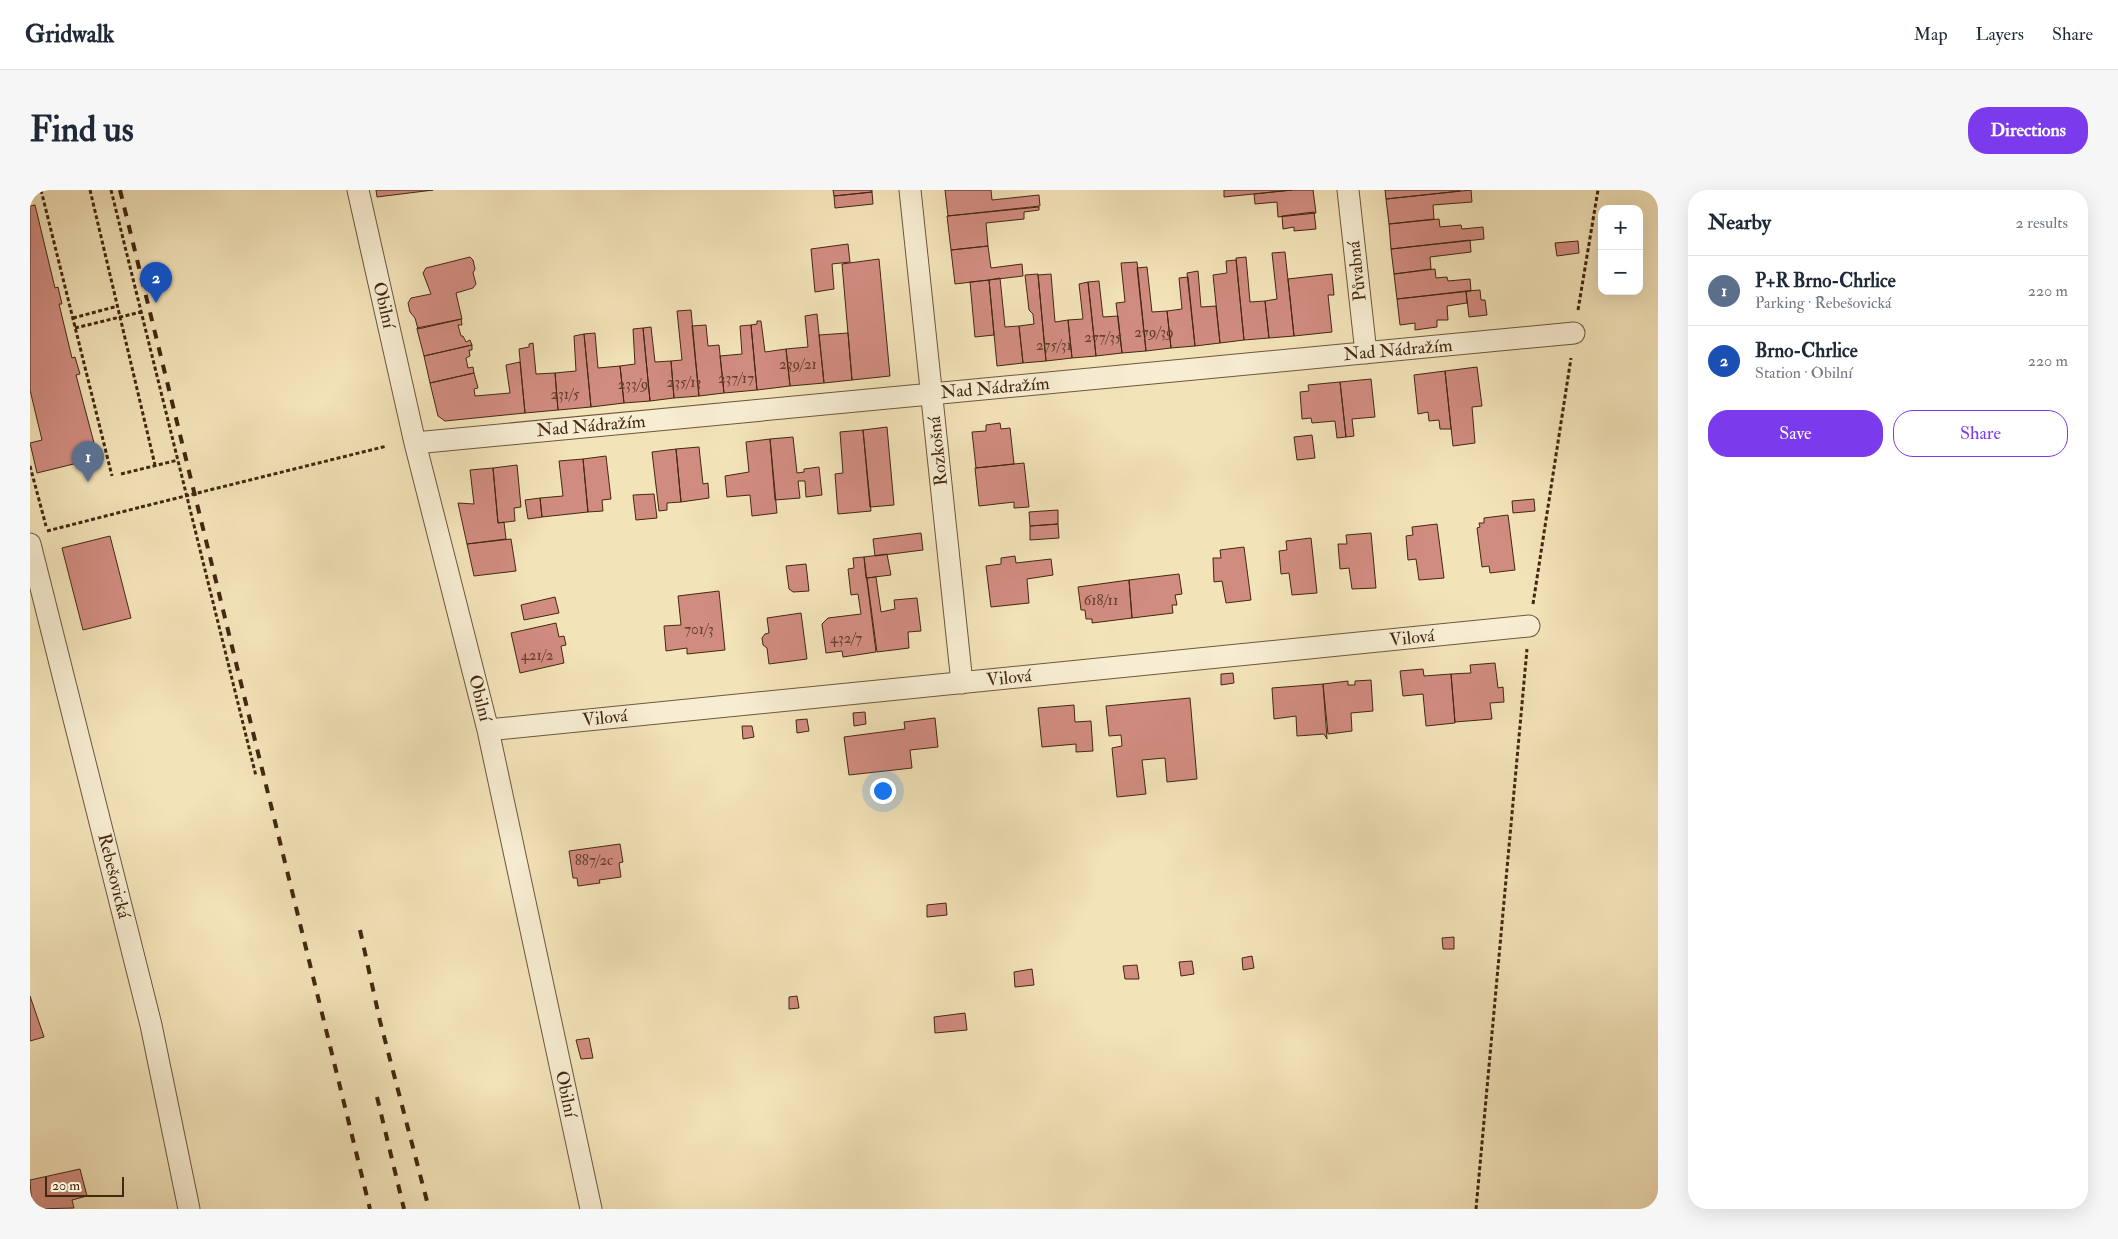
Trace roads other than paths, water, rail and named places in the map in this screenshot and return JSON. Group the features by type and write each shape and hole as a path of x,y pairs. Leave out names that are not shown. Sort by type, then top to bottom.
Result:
{"street":[{"name":"Obilní","path":"358,190 415,443 488,730 591,1209"},
{"name":"Rozkošná","path":"910,190 962,683"},
{"name":"Půvabná","path":"1348,190 1366,352"},
{"name":"Nad Nádražím","path":"415,443 1574,333"},
{"name":"Rebešovická","path":"30,544 151,1025 189,1209"},
{"name":"Vilová","path":"488,730 1529,626"}],"railway":[{"path":"120,190 370,1209"},
{"path":"360,930 380,1021 429,1209"},
{"path":"377,1097 404,1209"}],"place":[{"name":"Brno-Chrlice","path":"156,303"},
{"name":"P+R Brno-Chrlice","path":"88,482"}]}
